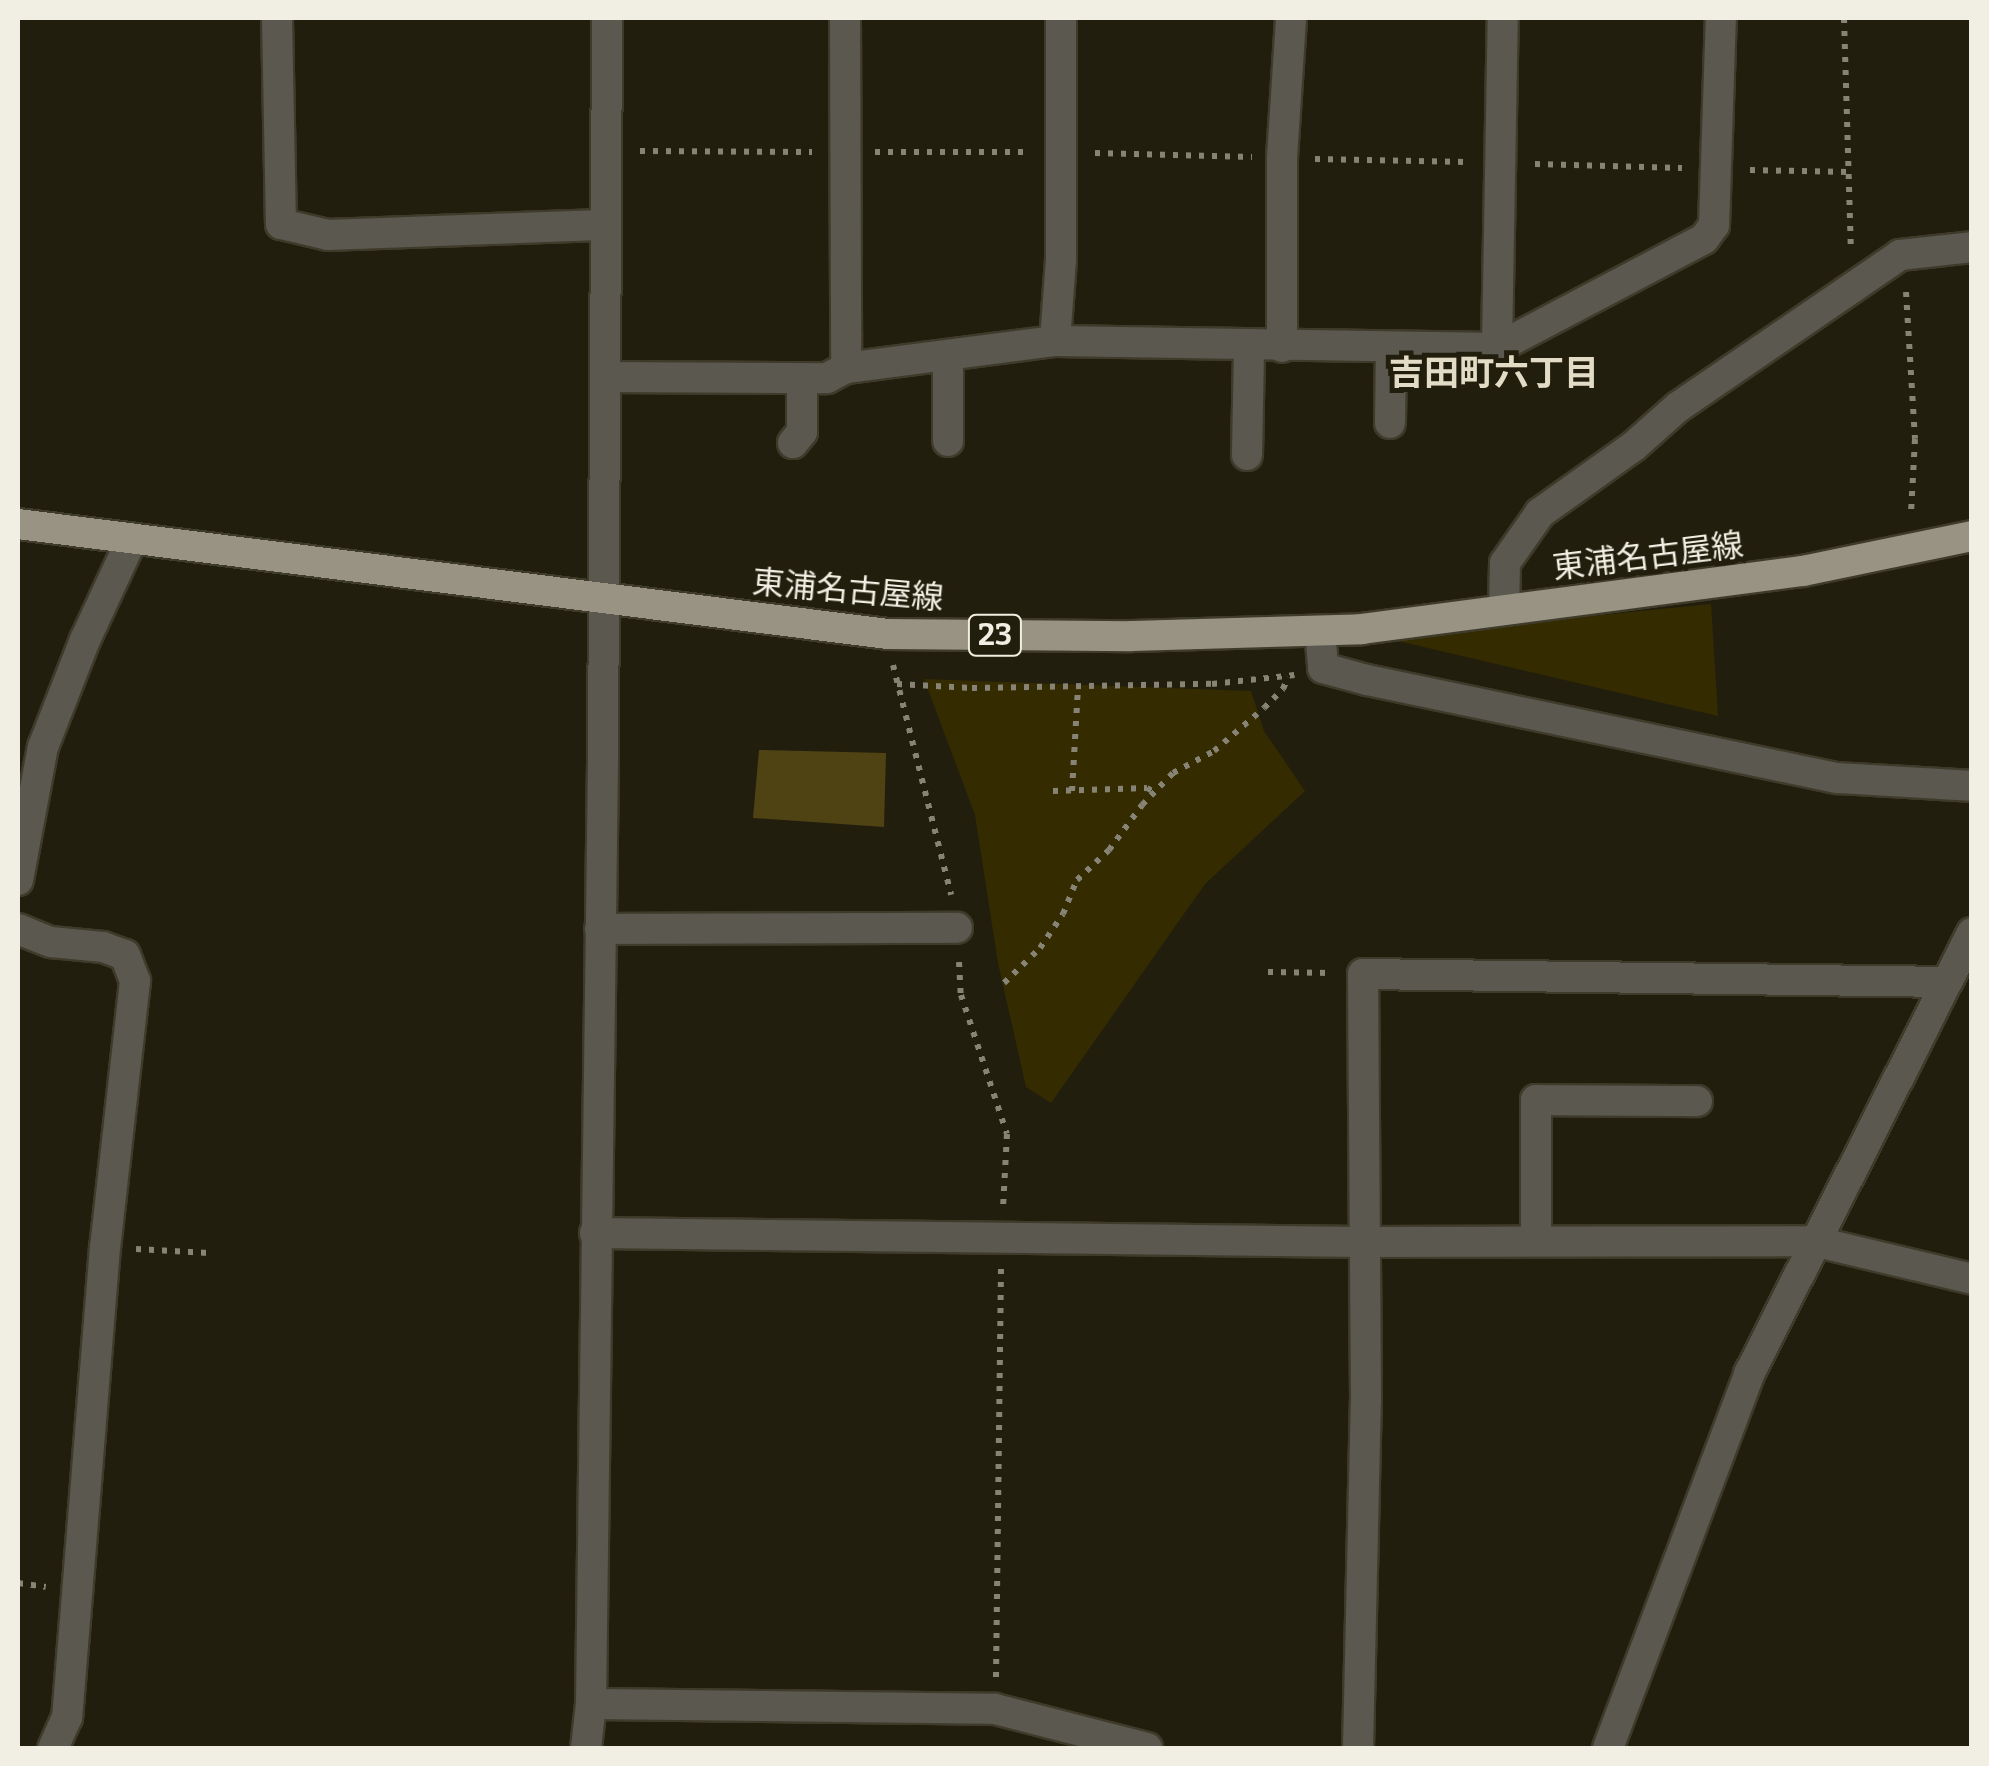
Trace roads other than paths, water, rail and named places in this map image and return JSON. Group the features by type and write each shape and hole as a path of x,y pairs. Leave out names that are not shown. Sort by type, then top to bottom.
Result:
{"main road":[{"name":"東浦名古屋線","path":"18,524 602,601 887,634 1132,636 1320,630 1504,610 1802,571 1972,536"}],"street":[{"path":"277,18 282,224 328,235 606,224"},
{"path":"586,1748 591,1704 607,18"},
{"path":"845,18 846,368"},
{"path":"1055,341 1061,18"},
{"path":"1282,347 1282,158 1291,18"},
{"path":"1496,348 1503,18"},
{"path":"604,377 802,380 827,378 846,368 1055,341 1496,348 1704,239 1714,225 1719,169 1721,18"},
{"path":"1504,610 1505,563 1540,513 1634,446 1678,407 1900,256 1972,248"},
{"path":"1247,456 1249,346"},
{"path":"1390,348 1390,423"},
{"path":"948,356 948,441"},
{"path":"793,443 802,432 802,380"},
{"path":"18,880 44,747 85,640 131,541"},
{"path":"1320,630 1323,668 1838,778 1972,786"},
{"path":"600,929 957,928"},
{"path":"18,929 50,942 104,947 125,954 134,980 105,1247 67,1717 52,1748"},
{"path":"1608,1748 1750,1374 1814,1240 1972,933"},
{"path":"1358,1748 1366,1400 1363,974 1947,982"},
{"path":"1536,1241 1536,1100 1697,1101"},
{"path":"594,1233 1362,1242 1814,1240 1972,1279"},
{"path":"591,1704 995,1709 1147,1748"}],"district":[{"name":"吉田町六丁目","path":"1494,373"}]}
